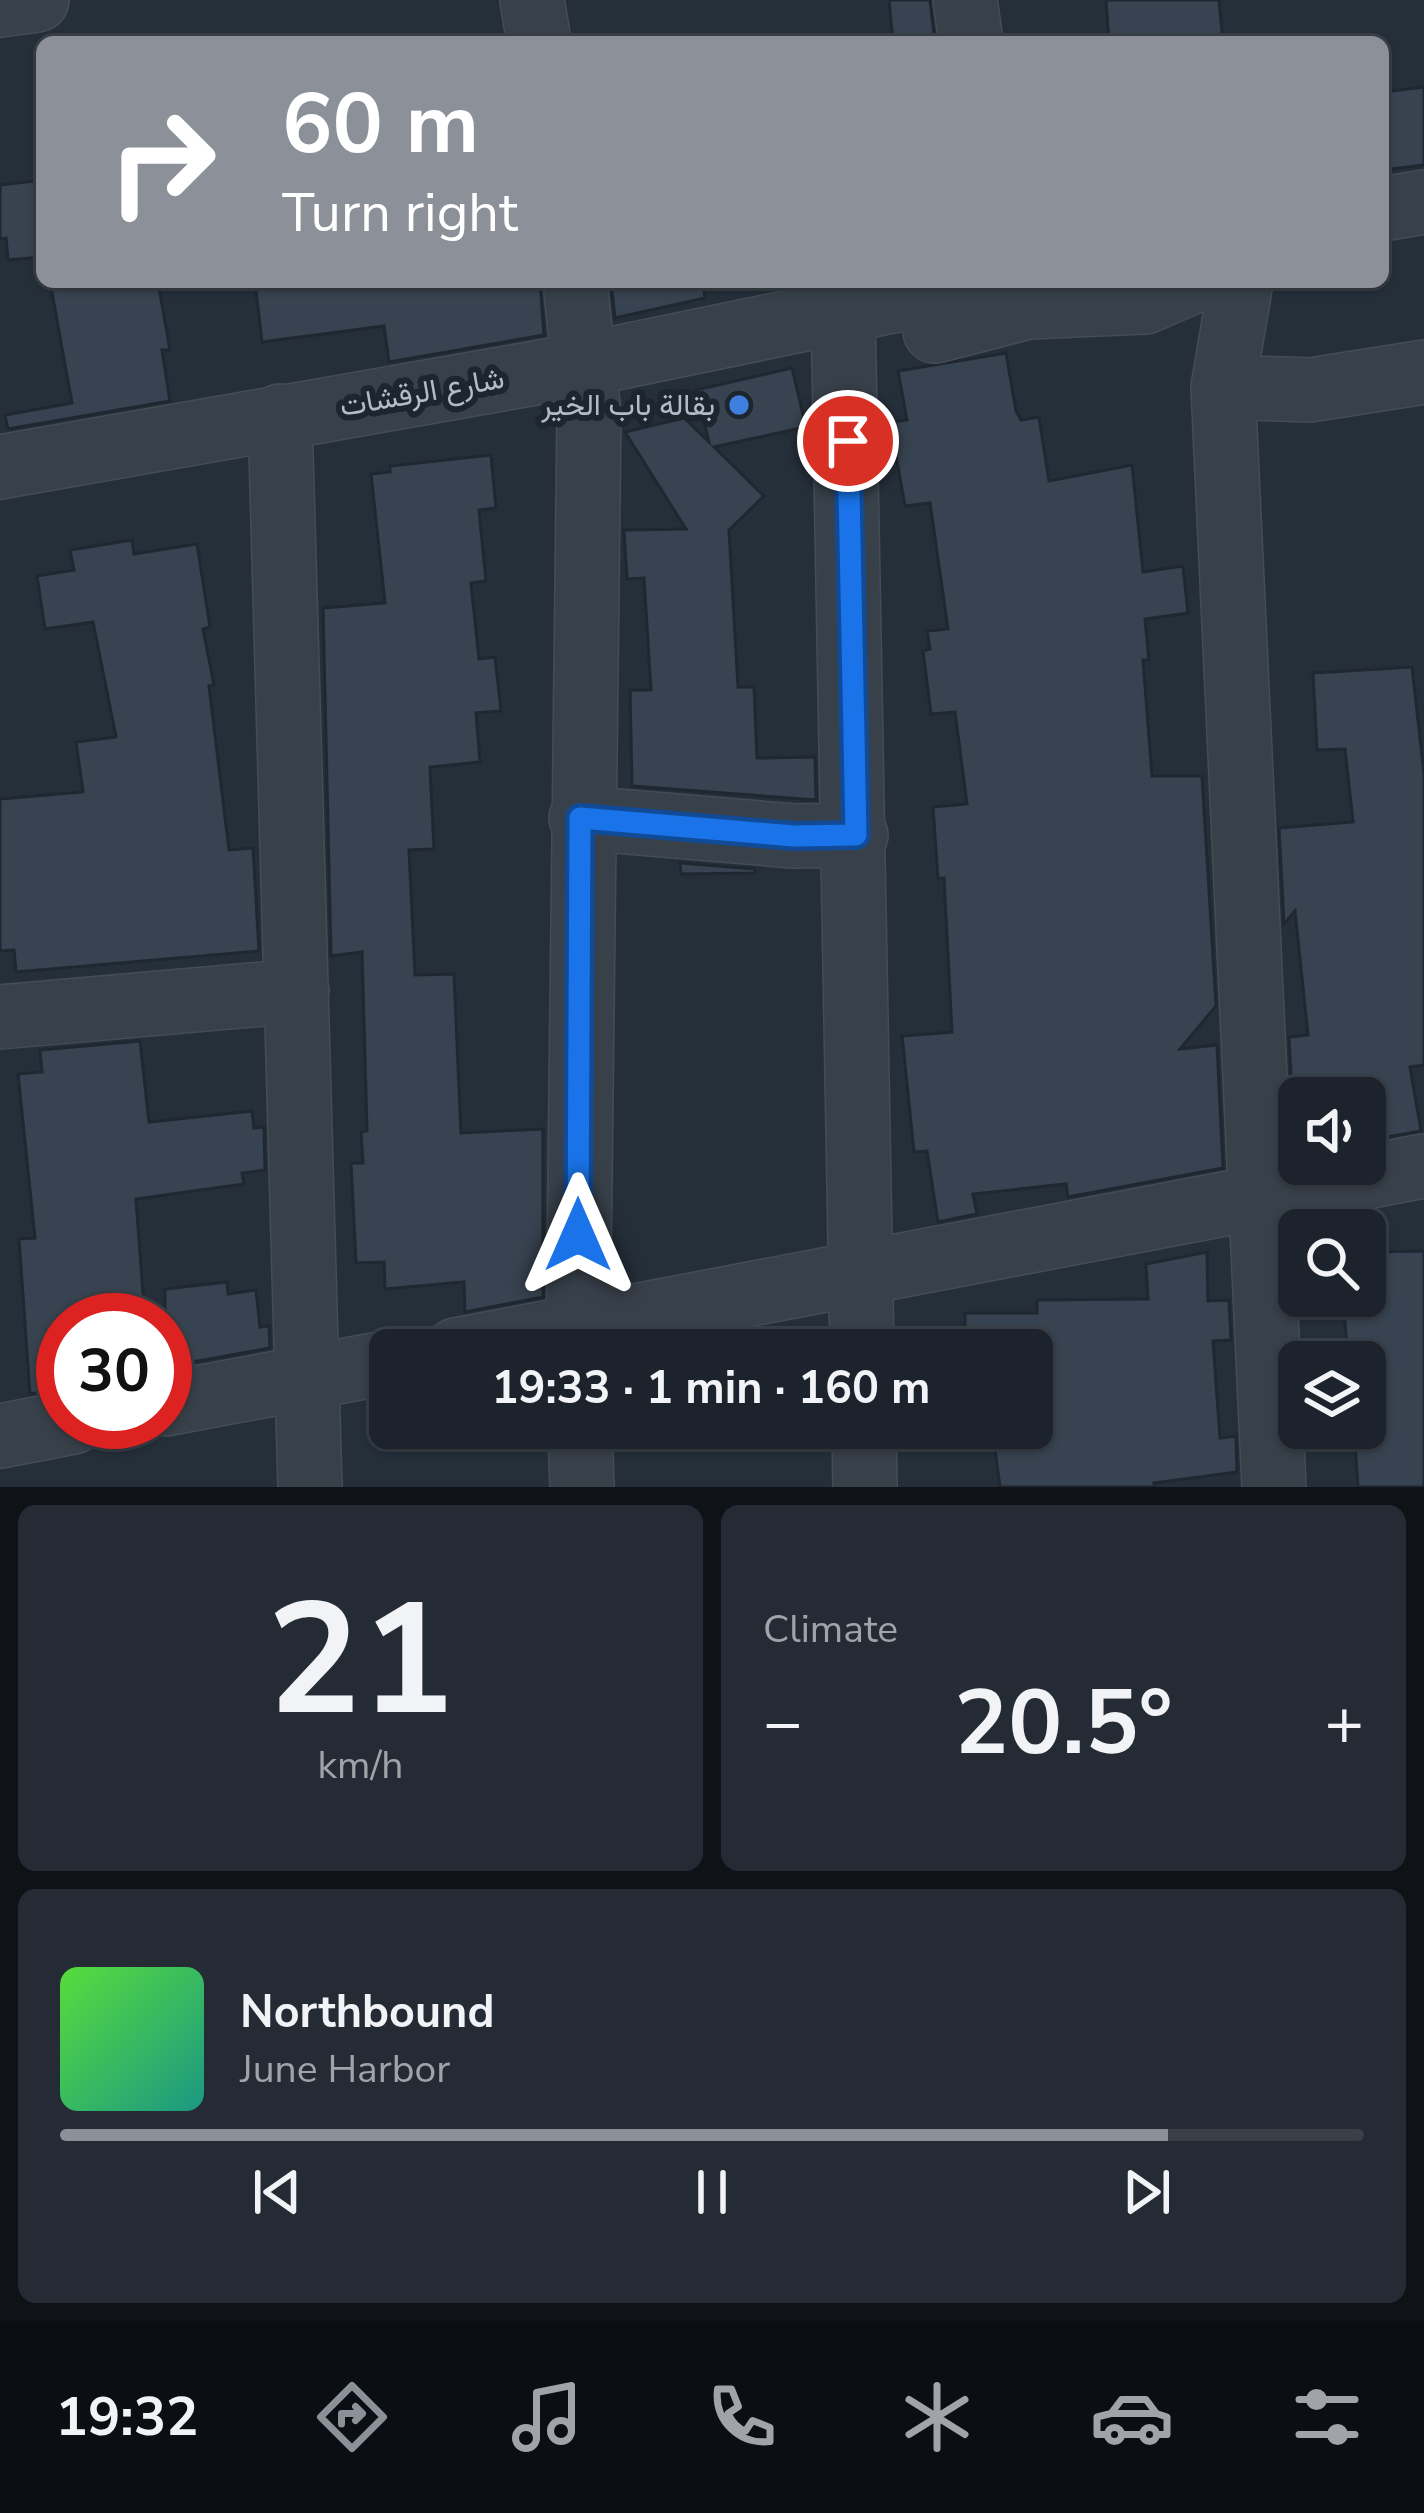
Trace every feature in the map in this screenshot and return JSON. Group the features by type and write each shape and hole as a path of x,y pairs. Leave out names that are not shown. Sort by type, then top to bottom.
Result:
{"street":[{"path":"0,5 37,0"},
{"path":"532,0 537,36"},
{"path":"965,0 970,36"},
{"path":"1389,208 1424,202"},
{"path":"576,288 587,364 578,1329"},
{"name":"شارع الرقشات","path":"0,467 587,364 844,331 967,288"},
{"path":"861,1329 844,331 1028,307 1145,302 1177,288"},
{"path":"1240,288 1223,386 1274,1487"},
{"path":"1223,386 1310,390 1424,372"},
{"path":"280,416 310,1487"},
{"path":"580,818 794,836 856,835"},
{"path":"0,1017 297,991"},
{"path":"619,1329 860,1270 1424,1166"},
{"path":"192,1399 369,1366"},
{"path":"0,1436 36,1429"},
{"path":"581,1449 582,1487"},
{"path":"864,1449 865,1487"}],"building":[{"path":"889,0 930,0 934,36 892,36"},
{"path":"1106,0 1219,0 1222,36 1109,36"},
{"path":"1424,87 1424,165 1389,169 1389,91"},
{"path":"36,181 36,258 8,260 6,238 0,239 0,185"},
{"path":"51,288 159,288 170,350 162,350 170,401 8,429 5,415 72,403"},
{"path":"256,288 540,288 544,335 389,362 384,326 262,342"},
{"path":"612,288 704,288 705,298 615,318"},
{"path":"1006,353 1016,411 1021,420 1039,417 1049,481 1132,465 1143,572 1183,566 1188,613 1145,619 1149,660 1143,660 1152,776 1202,776 1216,1006 1180,1049 1217,1045 1223,1168 1068,1197 1066,1184 973,1194 977,1214 938,1222 927,1151 914,1152 902,1036 952,1032 944,878 938,879 933,807 967,804 955,712 931,714 923,651 930,649 927,631 948,629 930,503 905,506 890,422 907,420 898,371"},
{"path":"792,368 806,427 714,447 764,496 729,530 738,687 754,687 757,758 815,757 816,800 632,786 630,690 651,690 644,578 627,579 624,530 686,529 625,432 684,418 709,442 696,390"},
{"path":"491,455 496,508 479,510 486,581 471,583 479,659 495,657 501,711 476,713 480,762 430,767 434,849 409,850 415,975 454,974 461,1133 543,1129 543,1297 465,1312 464,1282 385,1289 384,1262 356,1263 351,1163 363,1163 361,1132 367,1131 362,952 331,956 323,608 385,603 371,474 390,472 390,466"},
{"path":"132,540 134,554 197,544 210,627 203,629 214,685 209,686 229,850 253,848 259,951 16,972 14,950 0,951 0,799 83,792 76,742 116,737 93,622 45,629 37,576 74,570 70,550"},
{"path":"1412,667 1424,774 1424,1065 1410,1067 1421,1131 1386,1137 1386,1077 1291,1077 1289,1037 1308,1035 1295,911 1284,924 1279,828 1353,822 1345,749 1317,750 1313,673"},
{"path":"680,863 755,869 755,873 681,874"},
{"path":"140,1041 149,1122 252,1111 254,1128 264,1127 265,1170 242,1173 244,1184 136,1199 143,1293 36,1293 36,1393 30,1394 19,1239 35,1238 18,1074 42,1072 40,1050"},
{"path":"1424,1251 1424,1487 1358,1487 1355,1449 1386,1449 1386,1341 1346,1341 1345,1317 1386,1317 1386,1252"},
{"path":"1207,1252 1208,1301 1229,1300 1231,1340 1213,1341 1220,1438 1236,1436 1237,1472 1154,1483 1155,1487 1000,1487 995,1449 1053,1449 1053,1329 965,1329 965,1313 1037,1313 1037,1300 1148,1299 1146,1264"},
{"path":"227,1282 228,1294 256,1290 260,1327 269,1326 270,1348 192,1362 192,1293 165,1293 165,1289"}],"place":[{"name":"بقالة باب الخير","path":"739,405"}],"route":[{"path":"578,1235 580,818 794,836 856,835 848,441"}]}
